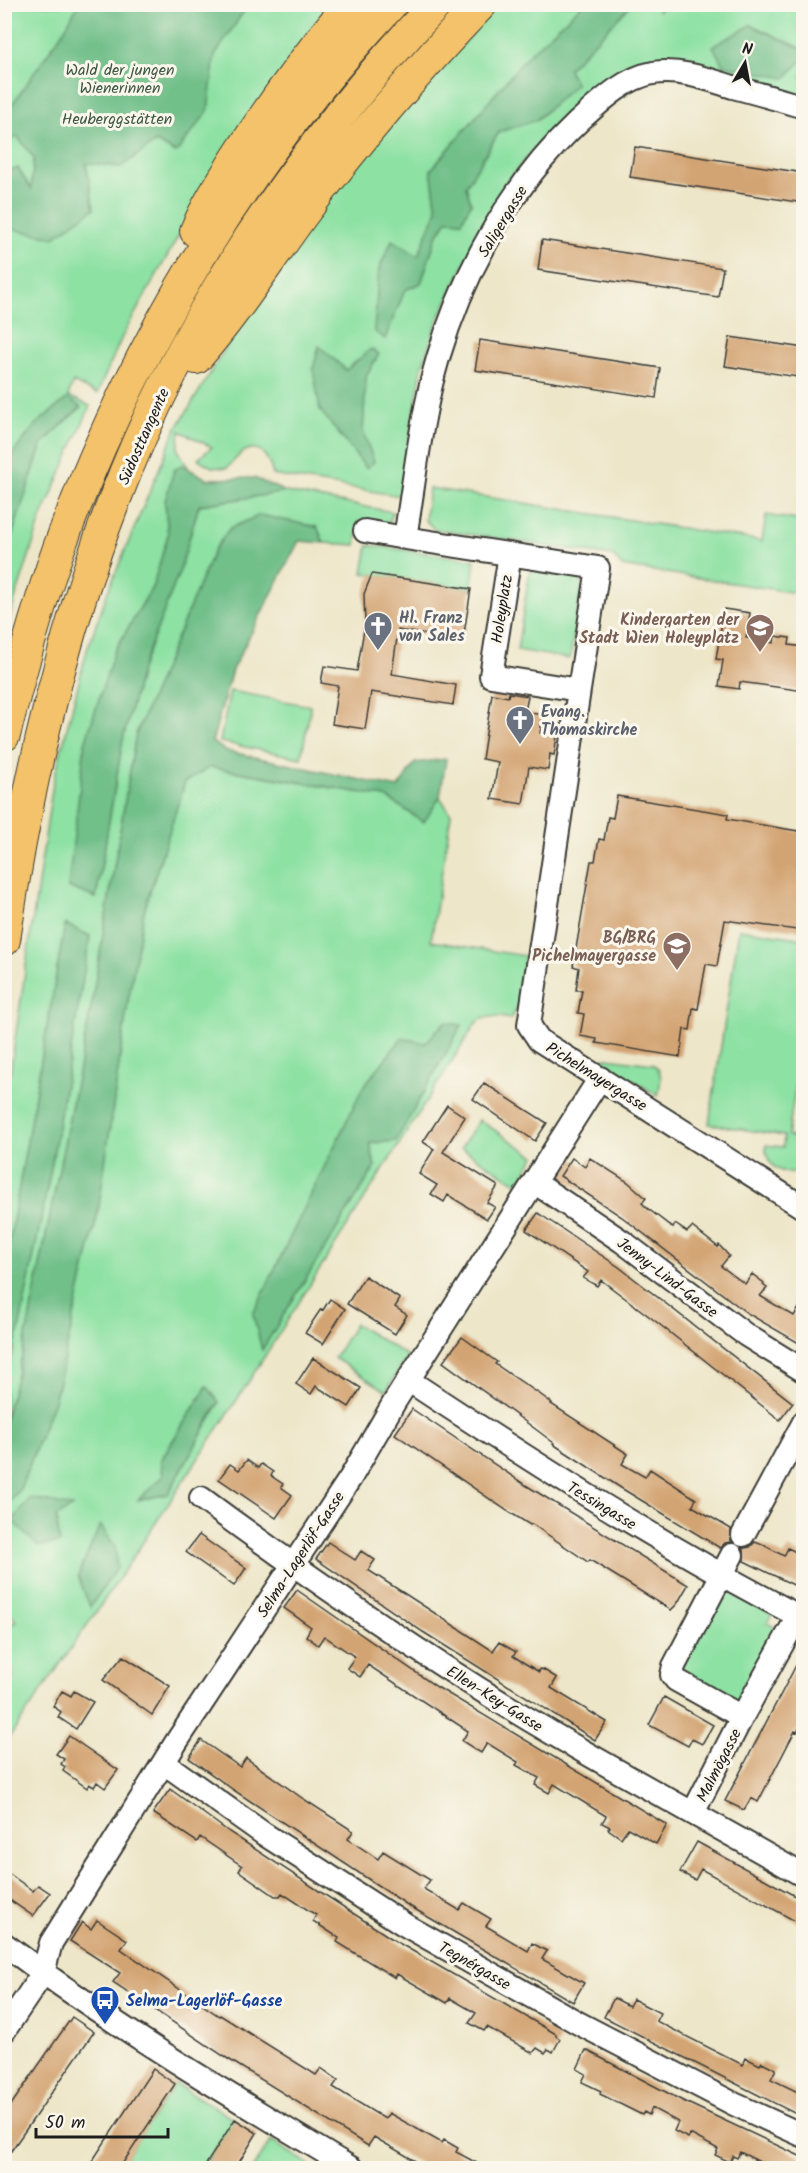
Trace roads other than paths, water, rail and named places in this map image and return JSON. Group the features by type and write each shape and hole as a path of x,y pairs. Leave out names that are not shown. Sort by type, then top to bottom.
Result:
{"highway":[{"path":"150,342 204,212 264,117 317,44 350,4"},
{"name":"Südosttangente","path":"4,735 20,670 59,548 83,486 150,342 187,277 265,158 319,89 391,4"},
{"name":"Südosttangente","path":"4,940 21,830 34,766 71,625 115,498 156,404 221,285 288,182 342,110 435,4"},
{"path":"156,404 219,332 307,208 395,97 481,4"}],"street":[{"name":"Saligergasse","path":"405,538 426,407 438,359 458,299 519,188 566,134 598,104 630,81 670,71 693,75 804,107"},
{"path":"364,531 510,554"},
{"name":"Holeyplatz","path":"510,554 598,568 579,690 491,676 510,554"},
{"name":"Pichelmayergasse","path":"579,690 529,1025 539,1040 804,1208"},
{"name":"Selma-Lagerlöf-Gasse","path":"4,2031 43,1973 51,1942 164,1762 351,1477 408,1380 600,1078"},
{"name":"Jenny-Lind-Gasse","path":"534,1182 623,1242 746,1335 804,1371"},
{"name":"Tessingasse","path":"408,1380 555,1476 721,1576 801,1618"},
{"path":"742,1718 681,1684 672,1675 674,1666 737,1545 804,1422"},
{"name":"Ellen-Key-Gasse","path":"201,1498 293,1566 413,1646 554,1734 804,1876"},
{"name":"Malmögasse","path":"693,1813 742,1718 801,1618"},
{"name":"Tegnérgasse","path":"164,1762 264,1834 405,1925 580,2024 734,2104 804,2136"},
{"path":"4,1944 108,2019 196,2076 351,2169"}],"place":[{"name":"Hl. Franz von Sales","path":"378,652"},
{"name":"Kindergarten der Stadt Wien Holeyplatz","path":"760,654"},
{"name":"Evang. Thomaskirche","path":"520,746"},
{"name":"BG/BRG Pichelmayergasse","path":"677,972"},
{"name":"Selma-Lagerlöf-Gasse","path":"105,2026"}],"park label":[{"name":"Wald der jungen Wienerinnen","path":"120,78"},
{"name":"Heuberggstätten","path":"117,118"}]}
